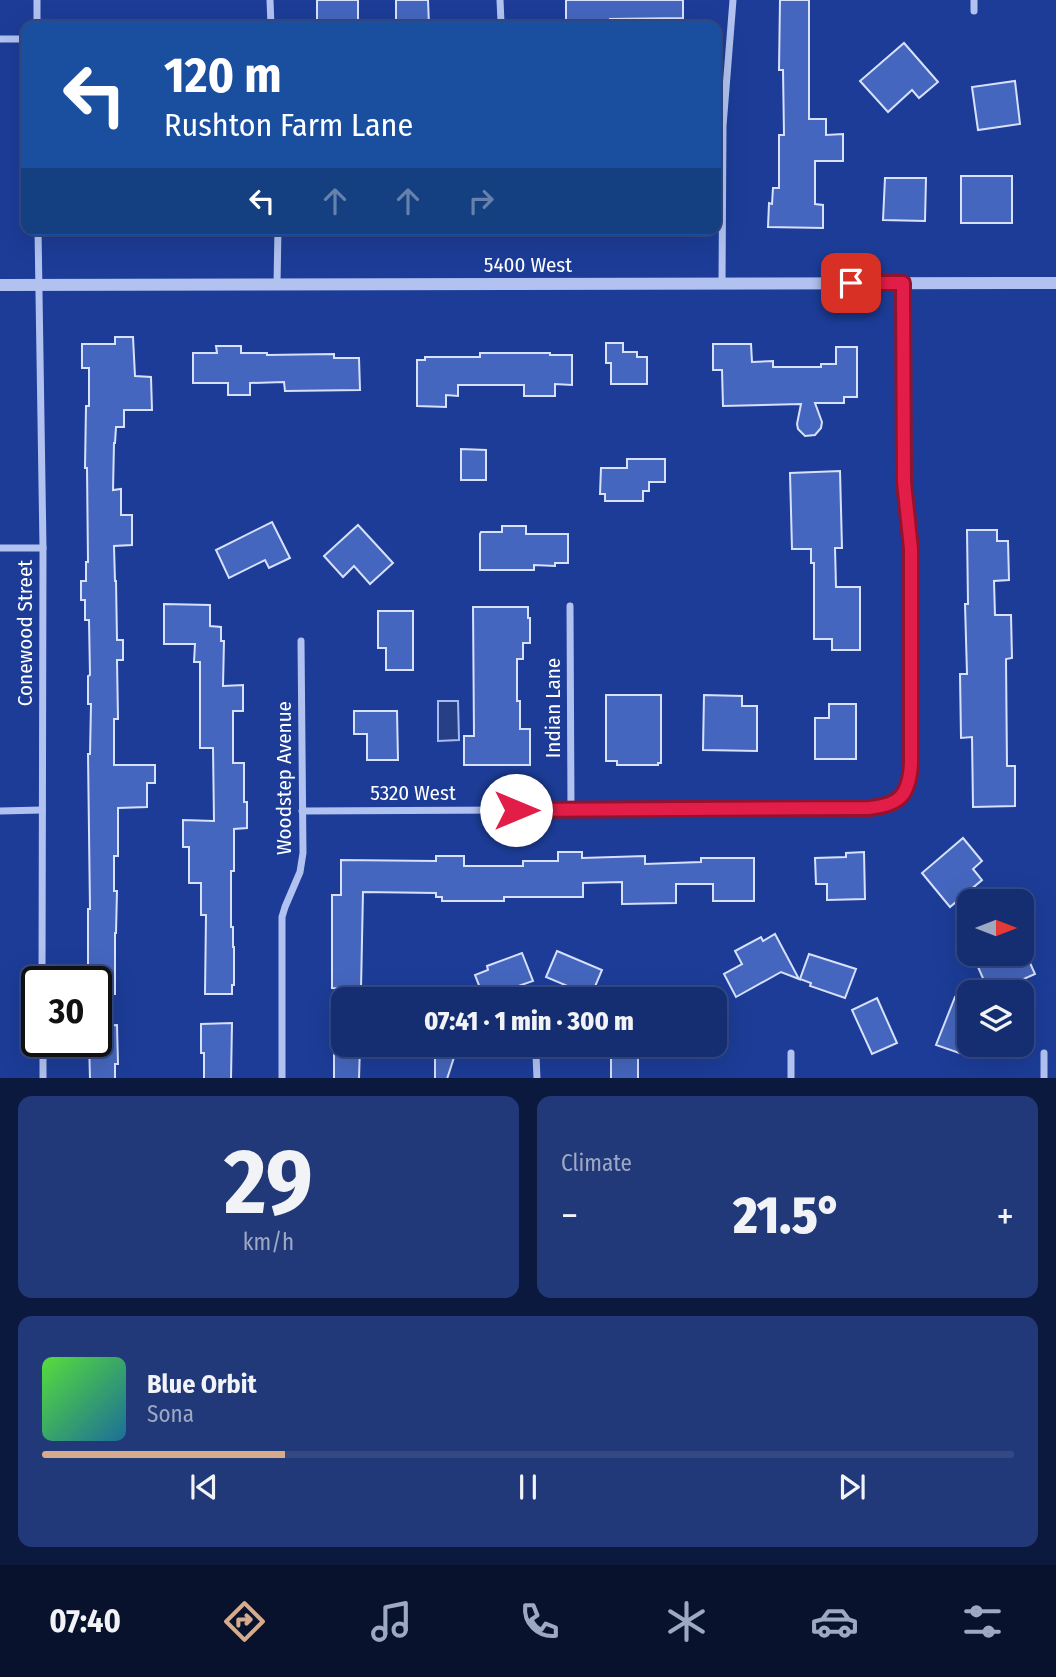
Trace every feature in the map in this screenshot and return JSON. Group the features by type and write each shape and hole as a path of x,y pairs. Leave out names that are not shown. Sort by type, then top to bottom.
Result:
{"street":[{"path":"37,0 37,21"},
{"path":"270,0 271,21"},
{"path":"500,0 501,21"},
{"path":"722,283 723,126 733,0"},
{"path":"974,0 974,11"},
{"path":"0,39 21,39"},
{"name":"Conewood Street","path":"38,235 43,548 42,966"},
{"path":"278,235 278,285"},
{"name":"5320 West","path":"302,811 869,808 892,804 901,799 907,788 911,764 911,549 904,482 903,283"},
{"name":"5400 West","path":"0,285 1056,283"},
{"path":"0,548 43,548"},
{"name":"Indian Lane","path":"570,606 571,810"},
{"name":"Woodstep Avenue","path":"282,1078 282,917 300,872 303,853 301,641"},
{"path":"0,811 42,810"},
{"path":"791,1053 791,1078"},
{"path":"1044,1053 1044,1078"},
{"path":"43,1057 43,1078"},
{"path":"537,1057 537,1078"}],"water":[{"path":"438,701 458,701 459,740 438,741"}],"building":[{"path":"317,0 358,0 358,21 317,21"},
{"path":"396,0 428,0 429,21 396,21"},
{"path":"566,0 683,0 683,18 566,21"},
{"path":"780,0 809,0 809,119 826,119 826,135 843,134 843,161 815,161 815,204 823,205 823,228 768,227 773,188 779,188 779,135 784,135 783,70 779,70"},
{"path":"904,43 938,82 919,98 912,90 888,112 860,81"},
{"path":"1015,81 1020,124 978,130 972,87"},
{"path":"961,176 1012,176 1012,223 961,223"},
{"path":"885,178 926,178 925,221 883,220"},
{"path":"115,337 133,337 135,376 151,377 152,410 124,410 124,427 116,427 114,443 113,490 121,489 121,515 132,515 132,545 114,546 117,640 123,640 123,660 117,660 118,719 114,719 114,765 155,765 155,783 147,783 147,807 118,808 118,856 114,856 114,891 117,891 115,994 112,994 112,966 88,966 88,754 91,704 88,704 89,620 85,620 81,581 86,581 88,562 85,468 89,368 82,368 82,344 115,344"},
{"path":"606,343 623,343 623,352 637,352 637,357 647,357 647,384 611,384 611,363 606,363"},
{"path":"713,344 751,344 752,362 773,361 773,367 821,367 821,364 836,364 836,347 857,347 857,397 844,397 844,403 815,403 822,422 821,428 815,435 805,436 797,424 801,404 723,406 722,370 713,370"},
{"path":"216,346 241,346 241,353 334,354 334,358 359,358 360,390 285,391 284,382 250,383 250,395 228,395 228,383 193,383 193,353 217,353"},
{"path":"480,353 572,355 572,385 555,384 555,396 524,396 524,385 458,385 458,396 446,395 446,407 417,406 417,360 425,360 425,357 480,357"},
{"path":"461,449 486,450 486,480 461,480"},
{"path":"627,459 665,459 665,482 649,482 649,491 643,491 643,501 605,501 605,494 600,494 601,468 627,468"},
{"path":"840,471 842,548 835,548 836,587 860,587 860,650 832,650 832,639 814,639 814,563 811,563 811,549 792,549 790,473"},
{"path":"272,522 290,558 269,568 265,560 229,578 216,550"},
{"path":"358,525 393,563 370,584 354,566 343,577 324,556"},
{"path":"502,526 526,526 526,534 568,534 568,563 555,563 555,566 534,565 534,570 480,570 481,532 502,532"},
{"path":"967,530 997,530 997,541 1008,541 1009,580 994,581 995,615 1011,615 1012,658 1006,659 1007,766 1015,766 1015,806 973,807 972,737 961,738 960,674 967,674"},
{"path":"164,604 210,605 210,626 221,627 221,641 224,641 223,686 243,685 243,711 233,711 233,763 244,763 247,828 234,829 234,871 231,871 231,927 234,947 232,994 205,994 206,915 201,915 201,883 189,883 189,847 183,847 183,820 214,821 213,748 200,748 200,662 194,662 195,644 164,644"},
{"path":"473,607 528,607 530,643 523,643 523,659 517,659 517,701 520,701 520,729 530,729 530,765 464,765 464,736 474,736"},
{"path":"378,611 413,611 413,670 386,670 386,648 378,648"},
{"path":"606,695 661,695 661,763 617,765 617,761 606,761"},
{"path":"704,695 742,696 742,706 757,706 757,751 703,750"},
{"path":"829,704 856,704 856,759 815,759 815,718 829,718"},
{"path":"354,711 397,711 398,760 367,760 367,734 354,734"},
{"path":"963,838 982,861 973,869 982,880 971,889 957,889 957,901 950,907 922,873"},
{"path":"558,852 582,852 582,858 645,856 645,864 701,862 701,858 754,858 754,901 713,901 713,884 676,884 676,903 622,904 622,882 583,883 583,897 504,897 504,901 442,901 442,897 436,897 436,893 363,892 361,987 332,987 332,895 341,895 341,860 436,861 436,856 464,856 464,866 523,866 523,861 558,861"},
{"path":"864,852 865,899 827,900 827,884 816,884 815,858 846,857 846,853"},
{"path":"775,934 799,979 781,972 736,997 724,974 742,964 735,951 761,937 763,941"},
{"path":"557,951 602,970 595,987 570,987 546,977"},
{"path":"522,953 533,981 516,987 480,987 475,975 488,970 487,966"},
{"path":"809,954 856,969 845,998 810,986 811,983 800,979"},
{"path":"1031,966 1035,974 1021,980 984,980 978,967"},
{"path":"955,997 957,998 957,1052 936,1045"},
{"path":"877,998 897,1043 872,1054 852,1010"},
{"path":"232,1023 231,1078 204,1078 201,1024"},
{"path":"112,1025 117,1025 118,1064 115,1064 115,1078 90,1078 89,1057 112,1057"},
{"path":"334,1057 360,1057 359,1078 334,1078"},
{"path":"435,1057 454,1057 447,1078 435,1078"},
{"path":"611,1057 638,1057 638,1078 611,1078"}],"route":[{"path":"516,810 869,808 892,804 901,799 907,788 911,764 911,549 904,482 903,283 851,283"}]}
